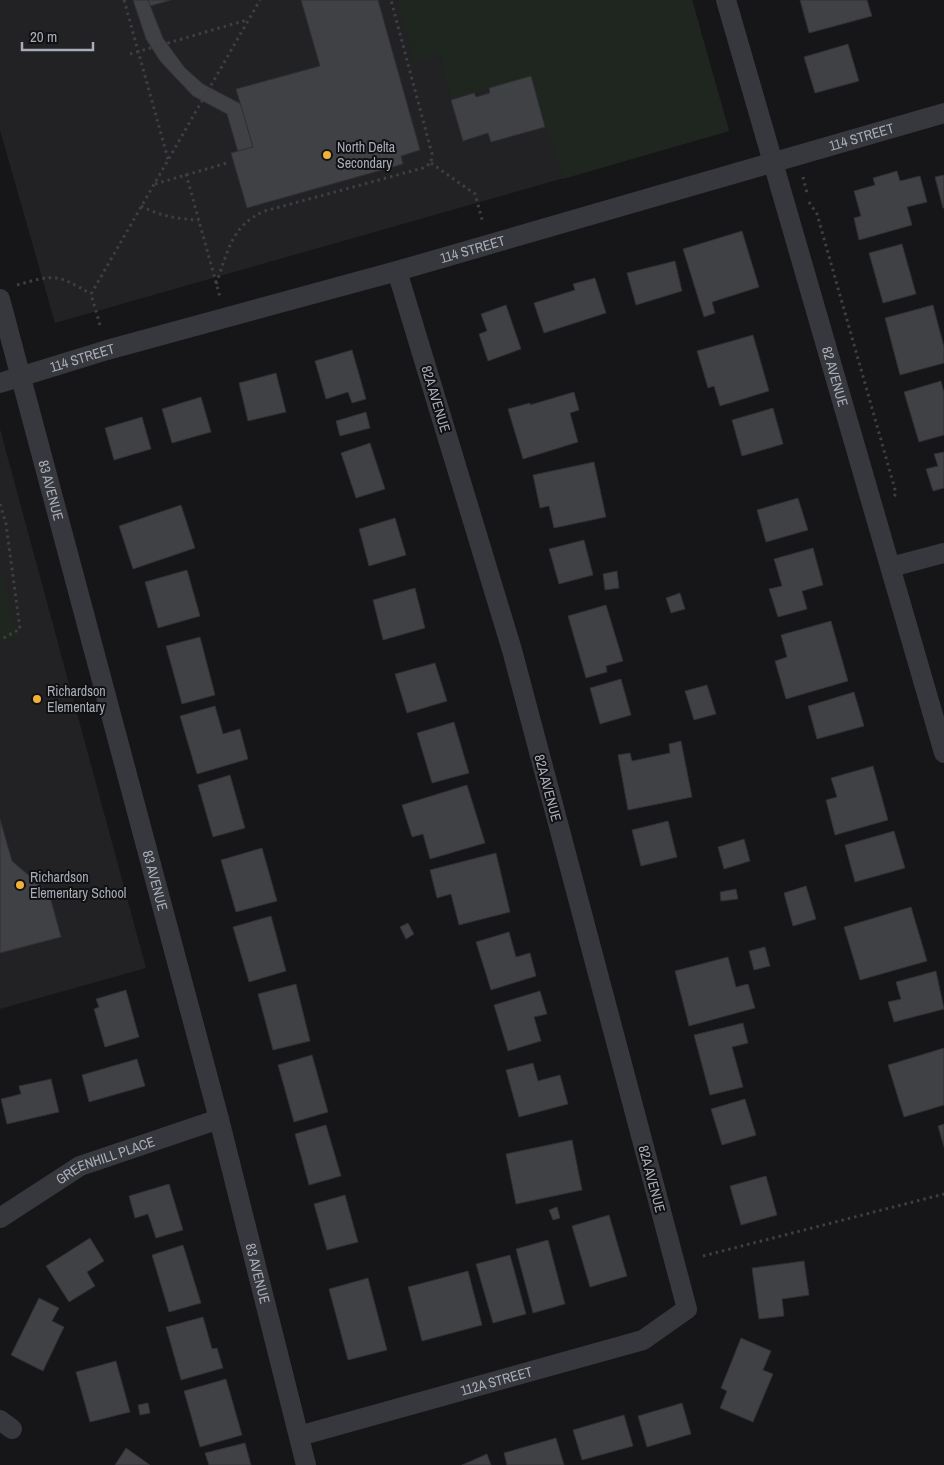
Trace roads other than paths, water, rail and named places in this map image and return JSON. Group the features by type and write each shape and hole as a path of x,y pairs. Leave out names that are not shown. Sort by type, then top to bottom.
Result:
{"street":[{"name":"82 AVENUE","path":"726,0 944,753"},
{"name":"114 STREET","path":"0,383 944,113"},
{"name":"82A AVENUE","path":"397,271 512,650 687,1309"},
{"name":"83 AVENUE","path":"4,293 20,377 219,1119 306,1465"},
{"path":"891,567 944,553"},
{"name":"GREENHILL PLACE","path":"0,1218 80,1166 219,1119"},
{"name":"112A STREET","path":"299,1436 643,1340 687,1309"}],"place":[{"name":"North Delta Secondary","path":"327,155"},
{"name":"Richardson Elementary","path":"37,699"},
{"name":"Richardson Elementary School","path":"20,885"}]}
